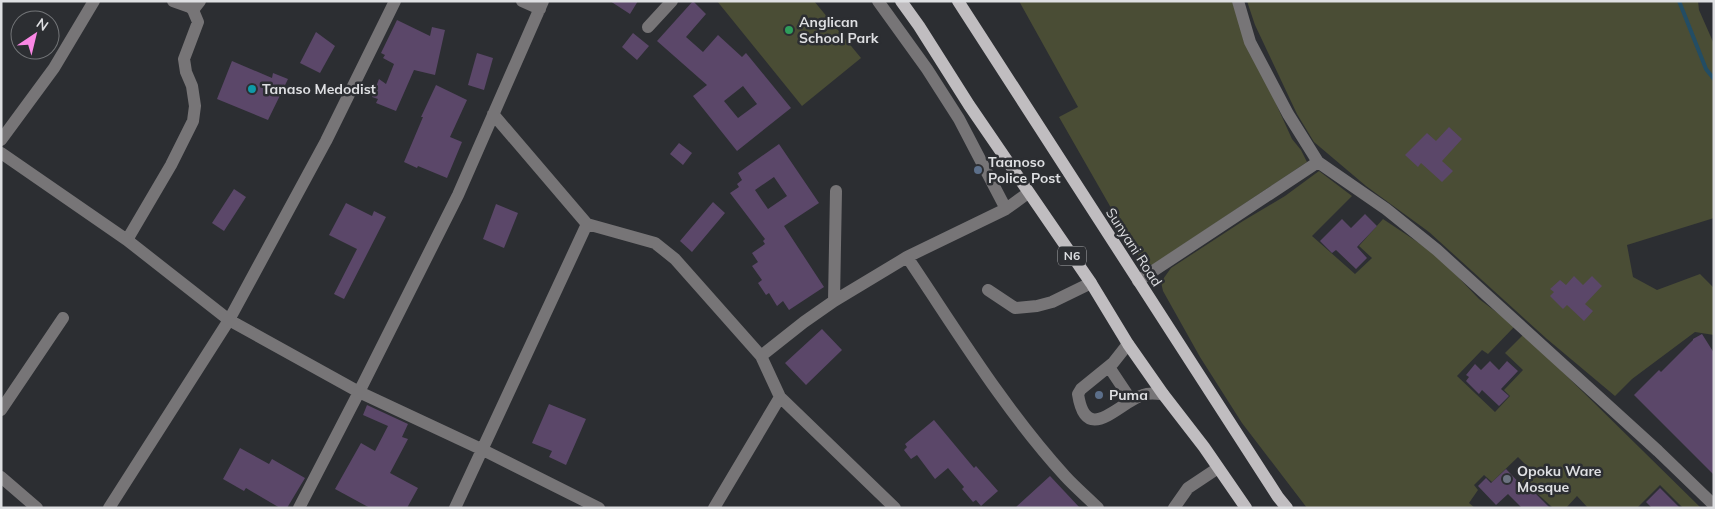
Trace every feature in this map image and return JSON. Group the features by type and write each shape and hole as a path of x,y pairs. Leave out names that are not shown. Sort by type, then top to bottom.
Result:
{"main road":[{"name":"N6","path":"901,1 1028,193 1091,283 1128,344 1246,508"},
{"name":"Sunyani Road","path":"958,1 1278,497 1287,508"}],"street":[{"path":"1,140 54,68 94,1"},
{"path":"127,240 171,165 193,121 195,106 192,86 186,72 184,59 198,22 196,6 190,7 173,1"},
{"path":"109,508 229,320 326,140 395,1"},
{"path":"299,508 458,194 541,5 522,1"},
{"path":"648,27 672,1"},
{"path":"878,1 927,69 959,119 1006,209"},
{"path":"1238,1 1250,42 1288,114 1318,162 1386,209 1437,250 1670,462 1714,505"},
{"path":"493,114 587,224 655,243 675,259 761,356 780,397 892,507"},
{"path":"1,153 127,240 229,320 359,392 481,449 599,508"},
{"path":"1138,281 1318,162"},
{"path":"834,301 836,191"},
{"path":"761,356 834,301 907,257 1006,209 1028,193"},
{"path":"455,508 587,224"},
{"path":"907,257 998,392 1027,431 1066,477 1098,508"},
{"path":"988,290 1015,308 1030,307 1052,302 1091,283"},
{"path":"1,410 63,318"},
{"path":"1128,344 1109,366 1081,389 1078,394 1083,412 1090,418 1097,420 1108,416 1131,400 1150,393 1163,394"},
{"path":"1109,366 1131,400"},
{"path":"714,508 780,397"},
{"path":"1174,508 1188,488 1218,468"},
{"path":"1,477 37,508"}],"green space":[{"name":"Anglican School Park","path":"717,1 814,1 861,58 802,106"},
{"path":"1019,1 1232,1 1239,22 1292,139 1301,150 1307,162 1151,266 1142,262 1059,117 1078,107"},
{"path":"1247,1 1698,1 1699,10 1714,44 1714,218 1627,245 1633,277 1657,290 1700,274 1714,288 1714,335 1695,332 1632,379 1615,396 1547,339 1429,232 1366,186 1314,142 1297,114 1255,25"},
{"path":"1319,171 1352,196 1312,236 1355,274 1372,258 1359,246 1383,219 1437,255 1479,299 1515,326 1488,354 1482,350 1457,376 1495,412 1510,396 1504,390 1523,370 1505,353 1524,334 1701,508 1683,508 1660,485 1637,508 1588,508 1577,496 1566,508 1553,508 1529,486 1523,491 1518,486 1532,471 1518,457 1492,482 1484,475 1474,485 1478,490 1469,503 1475,508 1307,508 1242,423 1200,357 1163,291 1161,282 1171,268 1285,196"}],"building":[{"path":"610,1 638,1 630,14"},
{"path":"693,1 706,14 686,37 703,52 718,35 742,57 746,53 791,108 737,151 693,96 707,85 657,41","holes":["743,86 757,104 738,118 724,101"]},
{"path":"397,20 430,36 432,27 445,30 435,75 414,70 396,111 376,103 378,99 372,97 379,79 386,84 394,64 383,58 385,55 381,53"},
{"path":"316,32 335,46 320,73 300,63"},
{"path":"633,33 649,46 637,60 622,47"},
{"path":"477,53 493,58 484,90 468,85"},
{"name":"Tanaso Medodist","path":"232,61 272,78 273,73 288,79 268,120 217,99"},
{"path":"436,85 467,100 450,137 462,142 447,178 404,162 423,117 421,117"},
{"path":"1449,127 1462,139 1442,161 1453,171 1442,182 1421,163 1418,167 1405,155 1427,133 1436,141"},
{"path":"679,143 692,153 683,165 670,154"},
{"path":"779,144 819,203 784,226 824,287 789,310 783,301 777,306 769,293 766,295 758,283 762,280 752,266 758,262 752,253 765,244 763,241 765,239 730,193 739,187 737,184 742,180 738,173","holes":["774,177 787,196 768,209 755,190"]},
{"path":"234,189 246,197 224,231 212,223"},
{"path":"713,202 725,213 692,252 680,241"},
{"path":"346,203 372,216 374,211 386,217 344,299 334,294 357,249 329,235"},
{"path":"496,204 518,213 504,248 483,239"},
{"path":"1365,214 1377,226 1357,247 1367,258 1356,269 1336,250 1332,253 1320,241 1342,219 1351,228"},
{"path":"1574,276 1583,285 1592,276 1602,286 1585,304 1593,311 1584,321 1567,305 1563,309 1550,296 1554,292 1550,289 1560,280 1566,285"},
{"path":"822,329 842,350 806,385 785,363"},
{"path":"1702,334 1714,353 1714,475 1634,395 1659,370 1661,372 1693,339"},
{"path":"1490,361 1499,370 1507,361 1518,371 1501,389 1509,396 1499,406 1482,390 1479,394 1466,381 1469,377 1466,375 1475,364 1481,370"},
{"path":"549,404 586,419 566,465 549,457 552,451 532,443"},
{"path":"367,405 408,424 402,437 408,439 390,473 418,488 407,508 370,508 335,489 361,443 375,451 388,426 363,415"},
{"path":"934,420 974,468 976,466 998,491 981,506 976,500 973,502 962,489 964,487 948,468 935,479 917,455 911,459 904,450 907,447 905,444"},
{"path":"240,448 269,464 272,459 305,478 287,508 280,508 246,488 244,491 223,479"},
{"path":"1506,469 1527,491 1530,488 1550,508 1522,508 1508,494 1496,505 1478,486 1486,478 1491,483"},
{"path":"1050,476 1080,508 1015,508"},
{"path":"1660,488 1680,508 1652,508 1646,502"}],"waterway":[{"path":"1679,1 1706,69 1714,79"}],"place":[{"name":"Anglican School Park","path":"789,30"},
{"name":"Tanaso Medodist","path":"252,89"},
{"name":"Taanoso Police Post","path":"978,170"},
{"name":"Puma","path":"1099,395"},
{"name":"Opoku Ware Mosque","path":"1507,479"}]}
